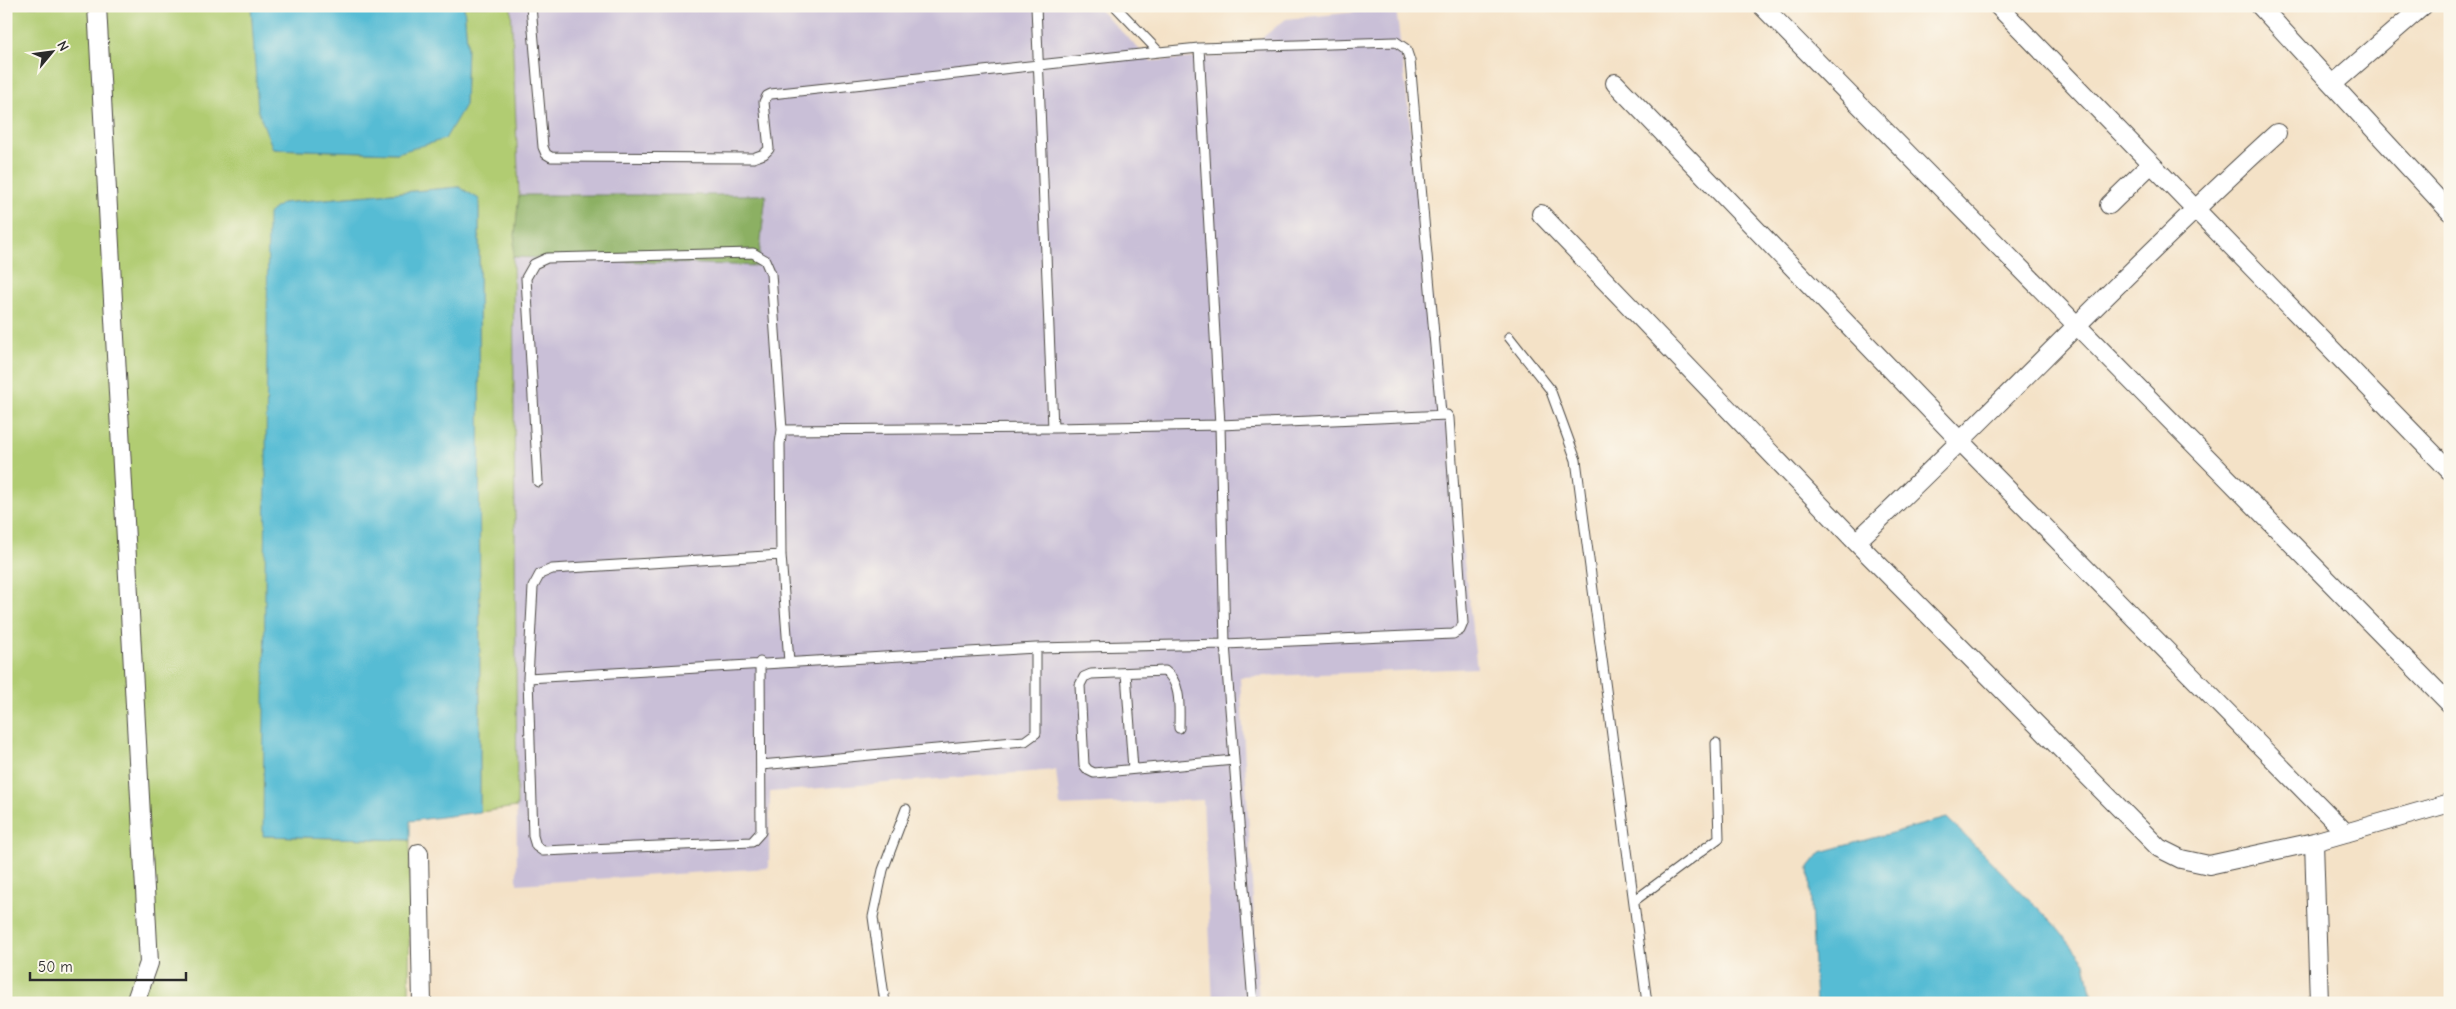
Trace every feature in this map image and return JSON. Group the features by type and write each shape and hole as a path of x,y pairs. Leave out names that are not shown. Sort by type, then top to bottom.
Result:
{"street":[{"path":"97,6 150,964 135,1003"},
{"path":"1762,6 2076,327 2450,704"},
{"path":"1998,6 2450,471"},
{"path":"2260,6 2450,212"},
{"path":"2332,84 2423,6"},
{"path":"1615,83 1961,442 2346,833"},
{"path":"1856,542 1961,442 2194,209 2277,133"},
{"path":"2109,205 2151,164"},
{"path":"1541,214 1856,542 2159,848 2181,859 2209,864 2314,842 2450,803"},
{"path":"2314,842 2319,1003"},
{"path":"419,853 422,1003"}],"lane":[{"path":"531,6 543,147 546,154 551,158 753,158 764,154 769,149 764,102 771,94 1200,48 1396,42 1406,50 1410,61 1442,414"},
{"path":"1036,6 1052,428"},
{"path":"1115,6 1159,52"},
{"path":"1200,48 1220,425 1225,644 1253,1003"},
{"path":"538,482 526,278 534,264 548,258 752,253 765,260 771,274 782,430 780,444 780,555 789,662"},
{"path":"1509,337 1550,389 1576,460 1647,1003"},
{"path":"528,678 760,662 1036,648 1225,644 1454,634 1460,630 1464,623 1449,418 1447,415 1220,425 782,430"},
{"path":"760,662 761,832 757,839 752,842 543,851 536,846 532,836 528,678 533,587 540,574 552,569 780,555"},
{"path":"761,765 1025,741 1036,733 1036,648"},
{"path":"1179,728 1178,690 1172,676 1165,671 1091,674 1084,677 1080,685 1084,764 1088,770 1094,773 1234,760"},
{"path":"1126,673 1133,769"},
{"path":"1634,901 1719,838 1716,743"},
{"path":"885,1003 873,917 883,870 906,809"}],"shaded area":[{"path":"511,6 1096,6 1151,61 1240,55 1286,19 1396,8 1477,668 1240,677 1259,1003 1213,1003 1203,800 1060,806 1056,770 770,792 769,868 517,884 513,257 758,266 765,195 519,195"}],"green space":[{"path":"6,6 251,6 256,55 273,149 397,153 465,105 467,44 464,6 511,6 519,195 513,257 517,807 480,812 479,199 459,187 282,203 264,836 410,840 409,1003 6,1003"},
{"path":"519,195 766,195 758,266 513,257"}],"water":[{"path":"251,6 464,6 467,44 465,105 445,139 397,153 273,149 258,111"},
{"path":"459,187 479,199 480,812 410,821 410,840 263,836 268,214 282,203"},
{"path":"1947,818 2052,922 2085,962 2093,1003 1816,1003 1809,867 1821,852"}]}
